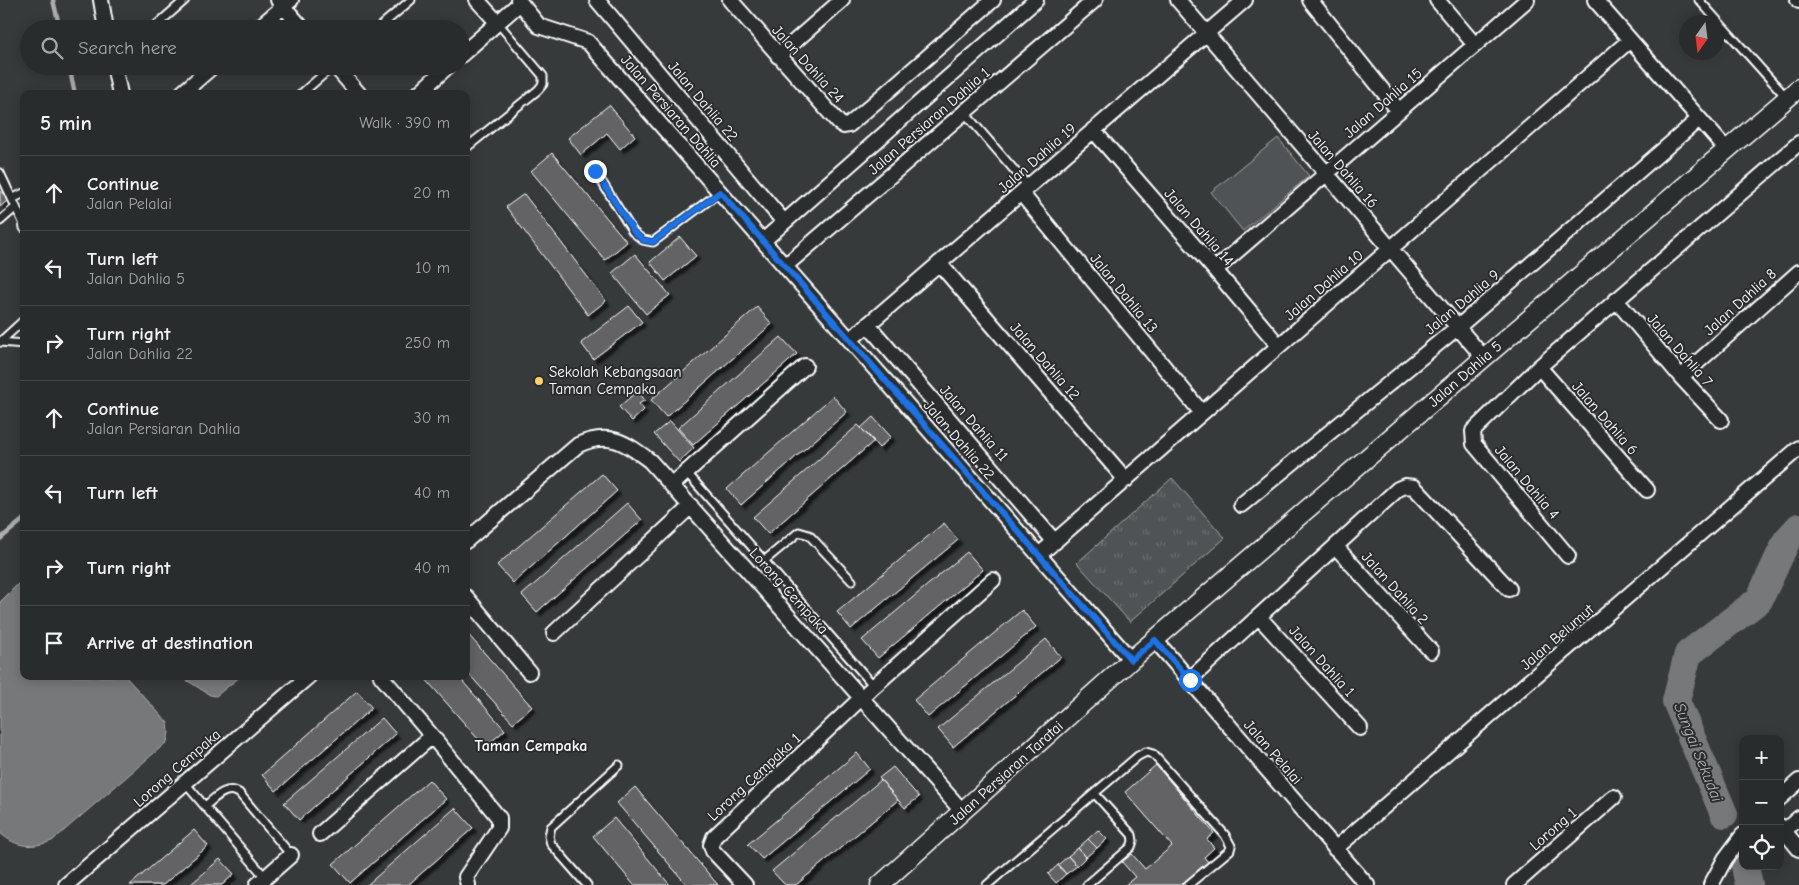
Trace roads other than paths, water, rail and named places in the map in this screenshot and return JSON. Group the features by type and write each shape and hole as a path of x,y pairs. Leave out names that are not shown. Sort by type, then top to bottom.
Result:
{"street":[{"path":"101,0 104,20"},
{"path":"477,0 497,22"},
{"name":"Jalan Dahlia 22","path":"597,0 784,222"},
{"name":"Jalan Dahlia 24","path":"730,0 778,56 839,123 844,126 849,126 993,0"},
{"path":"778,56 842,0"},
{"name":"Jalan Persiaran Dahlia 1","path":"763,241 1036,0"},
{"name":"Jalan Persiaran Dahlia 1","path":"785,266 1095,0"},
{"name":"Jalan Dahlia 16","path":"1178,0 1484,358"},
{"name":"Jalan Dahlia 19","path":"850,340 1244,0"},
{"path":"1310,0 1399,111"},
{"path":"1437,0 1475,45"},
{"name":"Jalan Dahlia 15","path":"1216,270 1527,0"},
{"path":"1595,0 1726,149"},
{"path":"470,46 519,1"},
{"name":"Jalan Persiaran Dahlia","path":"519,1 539,26 588,42 763,241"},
{"path":"266,20 284,2 297,20"},
{"name":"Jalan Dahlia 10","path":"1039,556 1630,40"},
{"path":"116,75 119,90"},
{"path":"186,90 203,75"},
{"path":"342,75 355,90"},
{"path":"422,90 438,75"},
{"name":"Jalan Dahlia 5","path":"1131,660 1793,93"},
{"name":"Jalan Dahlia 9","path":"1241,505 1458,327 1699,119"},
{"name":"Jalan Dahlia 14","path":"1093,130 1216,270 1279,346"},
{"path":"1539,366 1799,143"},
{"name":"Jalan Dahlia 13","path":"1025,189 1202,413"},
{"name":"Jalan Dahlia 22","path":"763,241 1131,660"},
{"name":"Jalan Dahlia 12","path":"939,263 1126,480"},
{"name":"Jalan Dahlia 8","path":"1681,377 1799,272"},
{"name":"Jalan Dahlia 7","path":"1616,300 1720,420"},
{"name":"Jalan Dahlia 11","path":"868,325 1054,542"},
{"path":"672,485 805,366"},
{"name":"Jalan Dahlia 4","path":"1539,366 1473,431 1474,444 1568,556"},
{"name":"Jalan Dahlia 6","path":"1539,366 1647,490"},
{"name":"Lorong Cempaka","path":"470,538 578,445 598,438 618,440 628,444 650,461 672,485 963,812"},
{"name":"Jalan Belumut","path":"1335,849 1799,448"},
{"path":"1190,680 1398,489 1405,486 1414,488 1509,589"},
{"path":"554,633 691,506"},
{"name":"Jalan Dahlia 2","path":"1336,547 1431,652"},
{"path":"862,698 993,580"},
{"path":"470,602 529,672"},
{"name":"Jalan Dahlia 1","path":"1259,617 1360,728"},
{"name":"Jalan Pelalai","path":"1155,640 1367,885"},
{"name":"Jalan Persiaran Taratai","path":"880,885 1131,660"},
{"name":"Lorong Cempaka","path":"66,885 304,680"},
{"path":"383,680 499,818 499,828 466,877 468,885"},
{"name":"Lorong Cempaka 1","path":"745,885 713,851 711,845 714,837 862,698"},
{"path":"320,834 432,736"},
{"path":"1784,794 1799,781"},
{"name":"Lorong 1","path":"1514,885 1614,797"},
{"path":"1784,828 1799,818"},
{"path":"1784,831 1799,849"},
{"path":"1711,885 1725,858 1739,839"},
{"path":"261,881 291,855"}],"lane":[{"path":"163,20 186,0"},
{"path":"388,20 411,0"},
{"path":"1699,0 1793,93"},
{"path":"470,145 543,84 543,76 497,22"},
{"path":"306,90 323,75"},
{"path":"964,112 1025,189"},
{"path":"595,171 634,232 643,240 653,242 720,192"},
{"path":"0,173 20,216"},
{"path":"12,199 20,195"},
{"path":"0,221 16,207"},
{"path":"0,342 20,324"},
{"path":"0,342 20,344"},
{"path":"687,473 874,686"},
{"path":"764,561 799,532 809,535 852,581"},
{"path":"992,884 1138,756 1146,752 1153,754 1224,835 1231,846 1230,850 1188,885"},
{"path":"587,885 551,844 549,836 551,827 618,765"},
{"path":"185,782 261,881"},
{"path":"205,806 224,792 234,790 239,793 291,855"},
{"path":"1087,885 1130,847 1133,842 1132,835 1095,794"}],"waterway":[{"path":"53,0 58,20"},
{"path":"71,75 74,90"},
{"path":"0,539 20,522"},
{"name":"Sungai Sekudai","path":"1724,814 1676,701 1688,654 1759,600 1787,540 1799,527"},
{"name":"Sungai Sekudai","path":"1746,870 1749,885"}],"place":[{"name":"Sekolah Kebangsaan Taman Cempaka","path":"539,381"}],"district":[{"name":"Taman Cempaka","path":"531,745"}]}
